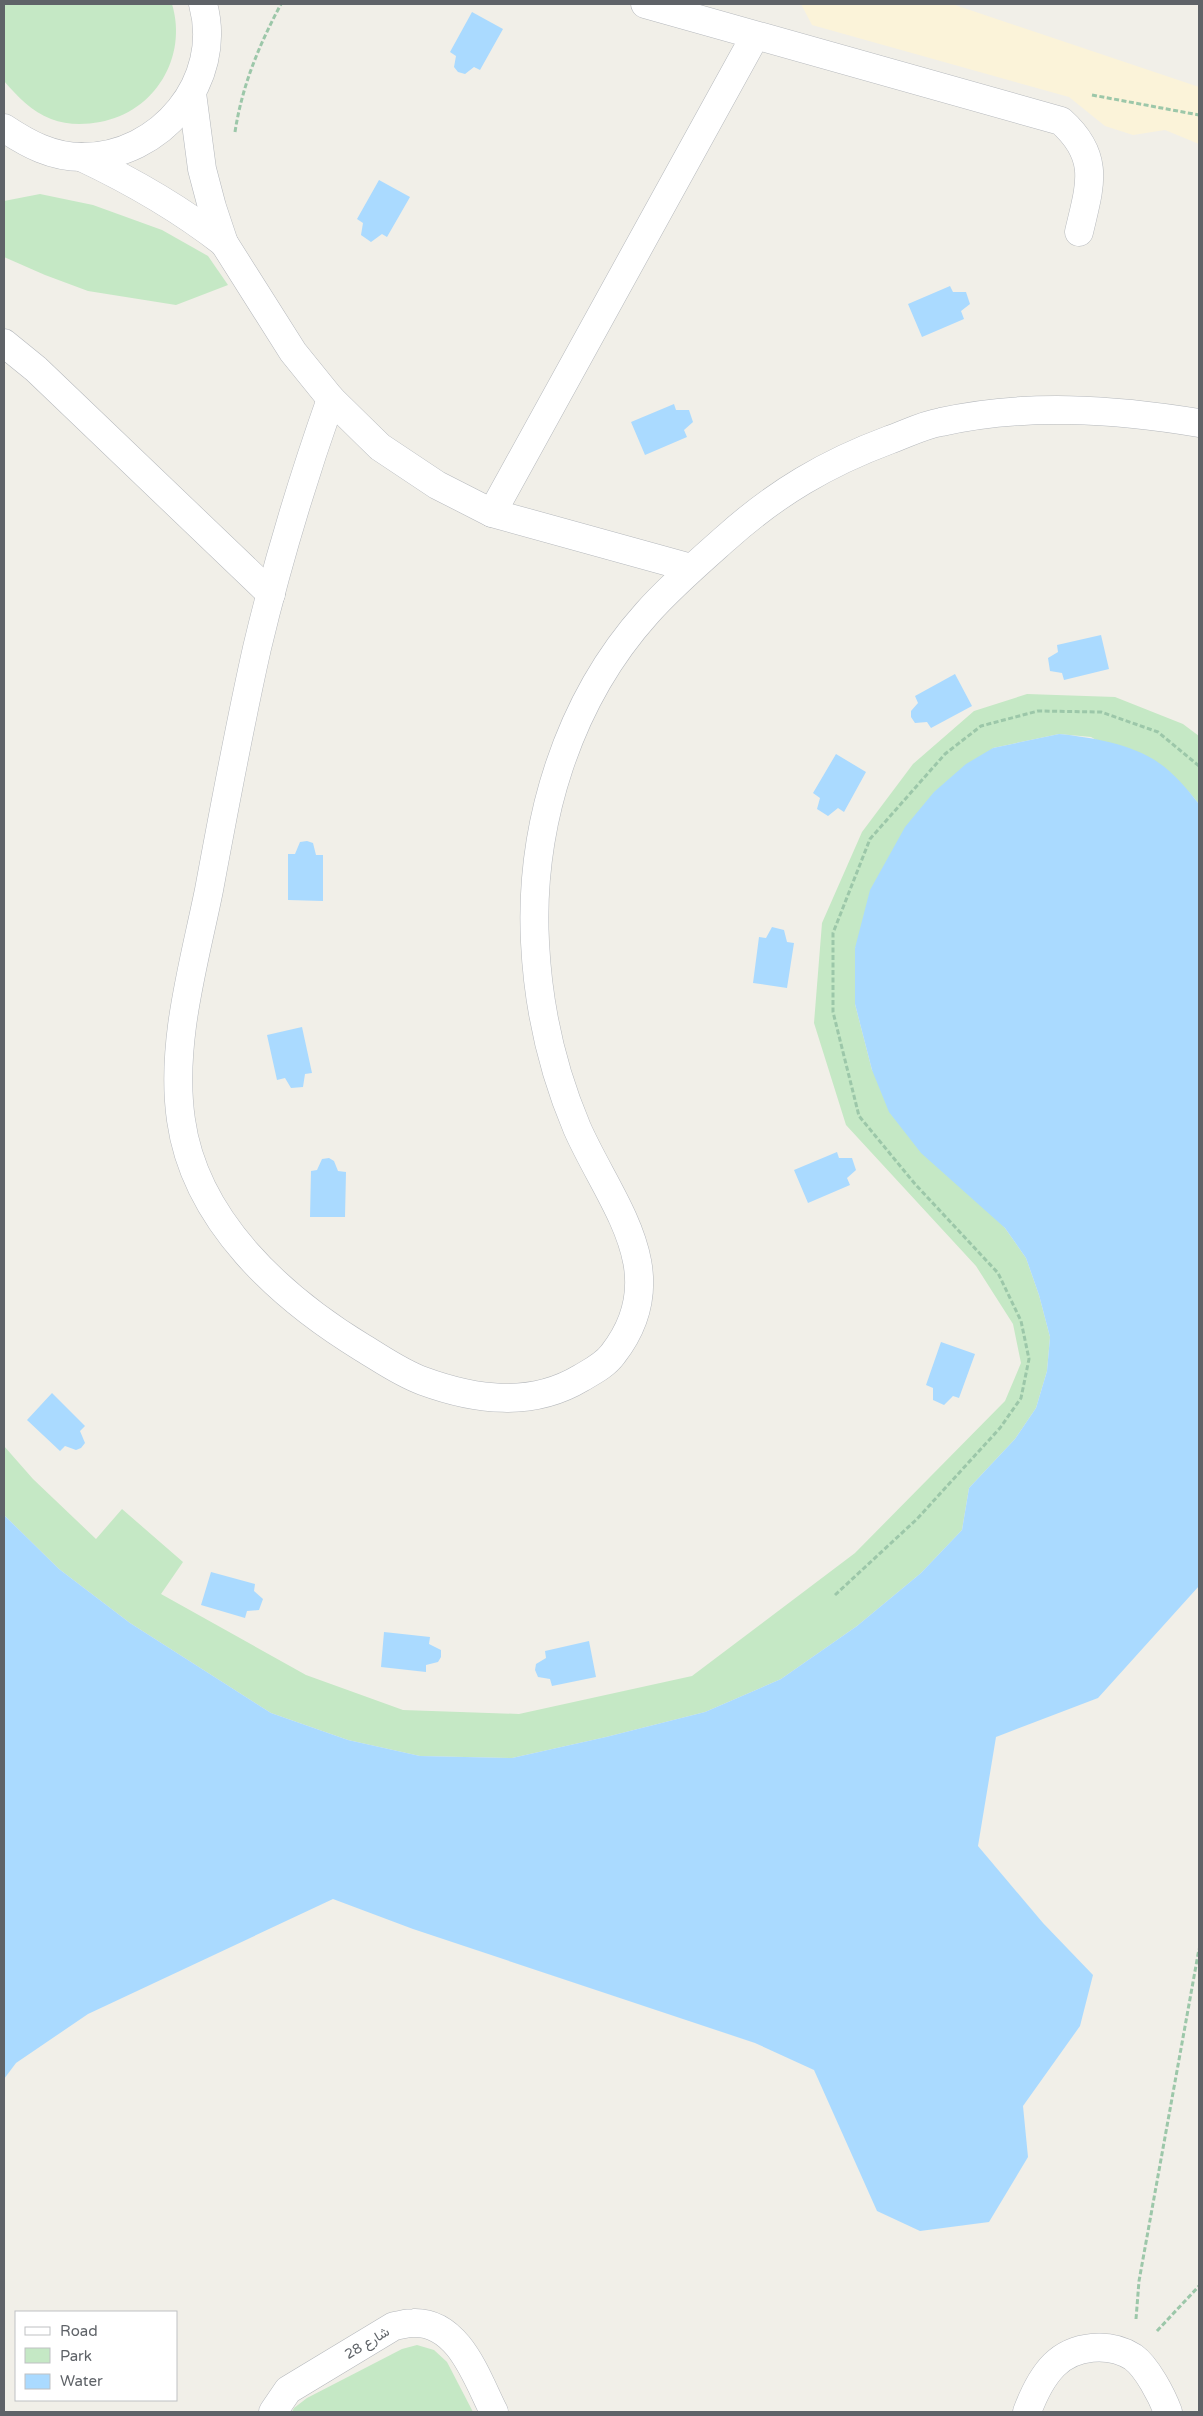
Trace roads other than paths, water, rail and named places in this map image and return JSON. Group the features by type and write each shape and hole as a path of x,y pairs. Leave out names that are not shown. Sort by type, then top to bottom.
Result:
{"street":[{"path":"645,4 1060,121 1077,136 1087,155 1089,176 1079,232"},
{"path":"4,128 15,149 81,157 107,155 133,147 156,134 177,115 192,93 203,69 208,44 209,8"},
{"path":"492,513 755,36"},
{"path":"192,93 202,169 224,243 293,352 331,399 380,446 437,485 492,513 691,568"},
{"path":"81,157 156,195 191,217 224,243"},
{"path":"4,342 36,369 271,594"},
{"path":"331,399 302,482 271,594 240,727 188,994 178,1058 181,1123 200,1184 233,1239 285,1290 343,1336 410,1376 450,1391 489,1398 536,1396 572,1384 610,1360 632,1323 641,1277 631,1233 578,1130 555,1067 540,1003 535,937 537,868 549,800 571,735 602,673 643,618 691,568 772,500 847,456 937,422 1041,409 1145,414 1199,423"},
{"name":"شارع 28","path":"273,2412 288,2390 394,2326 414,2323 435,2327 453,2338 494,2412"},
{"path":"1028,2412 1038,2388 1054,2365 1078,2349 1107,2347 1133,2357 1154,2382 1168,2412"}],"water":[{"path":"472,12 503,29 480,70 474,67 465,74 458,72 454,67 456,56 450,52"},
{"path":"379,180 410,197 387,237 382,234 371,242 361,235 363,223 357,219"},
{"path":"950,286 953,292 966,292 970,304 961,311 964,319 922,337 908,304"},
{"path":"674,404 676,410 689,410 693,422 684,430 687,437 645,455 631,422"},
{"path":"1101,635 1109,669 1064,680 1062,673 1050,671 1048,658 1058,652 1057,645"},
{"path":"955,674 972,706 931,728 927,722 915,723 911,717 911,711 918,703 915,696"},
{"path":"1059,734 1111,742 1149,756 1170,772 1199,804 1199,1586 1098,1698 996,1737 978,1846 1043,1923 1093,1975 1080,2026 1023,2106 1028,2157 989,2222 920,2231 877,2211 814,2070 755,2043 413,1929 333,1899 88,2014 16,2063 4,2079 4,1515 59,1569 130,1623 271,1713 348,1740 420,1756 512,1758 705,1712 781,1679 857,1626 921,1573 962,1530 969,1488 1015,1439 1036,1408 1047,1371 1050,1337 1039,1295 1026,1258 1005,1228 921,1153 889,1112 872,1070 855,1004 855,948 870,890 905,827 934,792 966,764 993,748"},
{"path":"836,754 866,772 844,812 838,808 828,816 817,809 820,798 813,793"},
{"path":"307,841 313,843 316,855 323,855 323,901 288,900 288,854 295,854 300,842"},
{"path":"772,927 784,930 787,942 794,943 787,988 753,983 759,937 766,938"},
{"path":"302,1027 312,1073 305,1074 303,1087 291,1088 285,1078 277,1080 267,1035"},
{"path":"837,1152 839,1158 852,1158 856,1170 847,1178 850,1185 808,1203 794,1170"},
{"path":"329,1158 334,1161 338,1171 346,1172 345,1217 310,1217 311,1171 317,1170 322,1159"},
{"path":"941,1342 975,1354 959,1398 953,1396 944,1405 933,1400 933,1388 926,1385"},
{"path":"52,1393 85,1426 80,1431 85,1443 81,1448 76,1450 65,1446 60,1451 27,1420"},
{"path":"211,1572 255,1584 254,1591 263,1599 259,1610 247,1611 245,1618 201,1605"},
{"path":"384,1632 430,1637 429,1644 441,1650 441,1657 438,1662 426,1665 426,1672 381,1667"},
{"path":"589,1641 596,1677 552,1686 550,1679 538,1677 535,1670 536,1664 546,1658 545,1651"}]}
